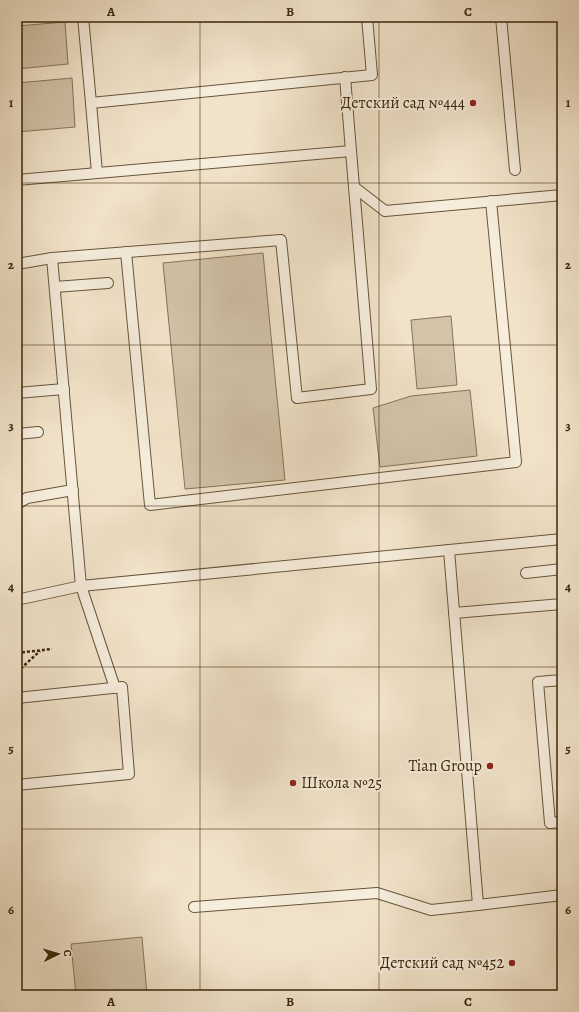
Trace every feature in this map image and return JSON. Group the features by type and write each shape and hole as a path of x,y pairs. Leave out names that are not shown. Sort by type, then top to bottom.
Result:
{"lane":[{"path":"83,17 97,173"},
{"path":"91,103 372,75 367,17"},
{"path":"501,17 515,170"},
{"path":"17,264 52,258 281,240 297,398 371,389 345,78"},
{"path":"17,180 351,151"},
{"path":"354,187 385,211 562,195"},
{"path":"126,252 150,505 516,462 491,201"},
{"path":"52,258 81,586 115,688"},
{"path":"55,287 108,284"},
{"path":"17,393 64,389"},
{"path":"17,434 38,432"},
{"path":"17,504 27,498 73,490"},
{"path":"21,599 81,586 562,539"},
{"path":"449,550 478,905"},
{"path":"526,573 562,569"},
{"path":"454,612 562,604"},
{"path":"562,680 538,682 550,823 562,822"},
{"path":"17,698 122,687 129,774 17,785"},
{"path":"194,907 377,893 431,910 562,895"}],"path":[{"path":"17,653 52,649"},
{"path":"17,672 41,650"}],"shaded area":[{"path":"65,22 68,64 17,69 17,26"},
{"path":"72,78 75,127 17,132 17,83"},
{"path":"263,253 285,480 185,489 163,263"},
{"path":"451,316 457,385 417,389 411,320"},
{"path":"470,390 477,456 380,467 373,408 411,396"},
{"path":"142,937 147,995 76,995 71,944"}],"place":[{"name":"Детский сад №444","path":"473,103"},
{"name":"Tian Group","path":"490,766"},
{"name":"Школа №25","path":"293,783"},
{"name":"Детский сад №452","path":"512,963"}]}
